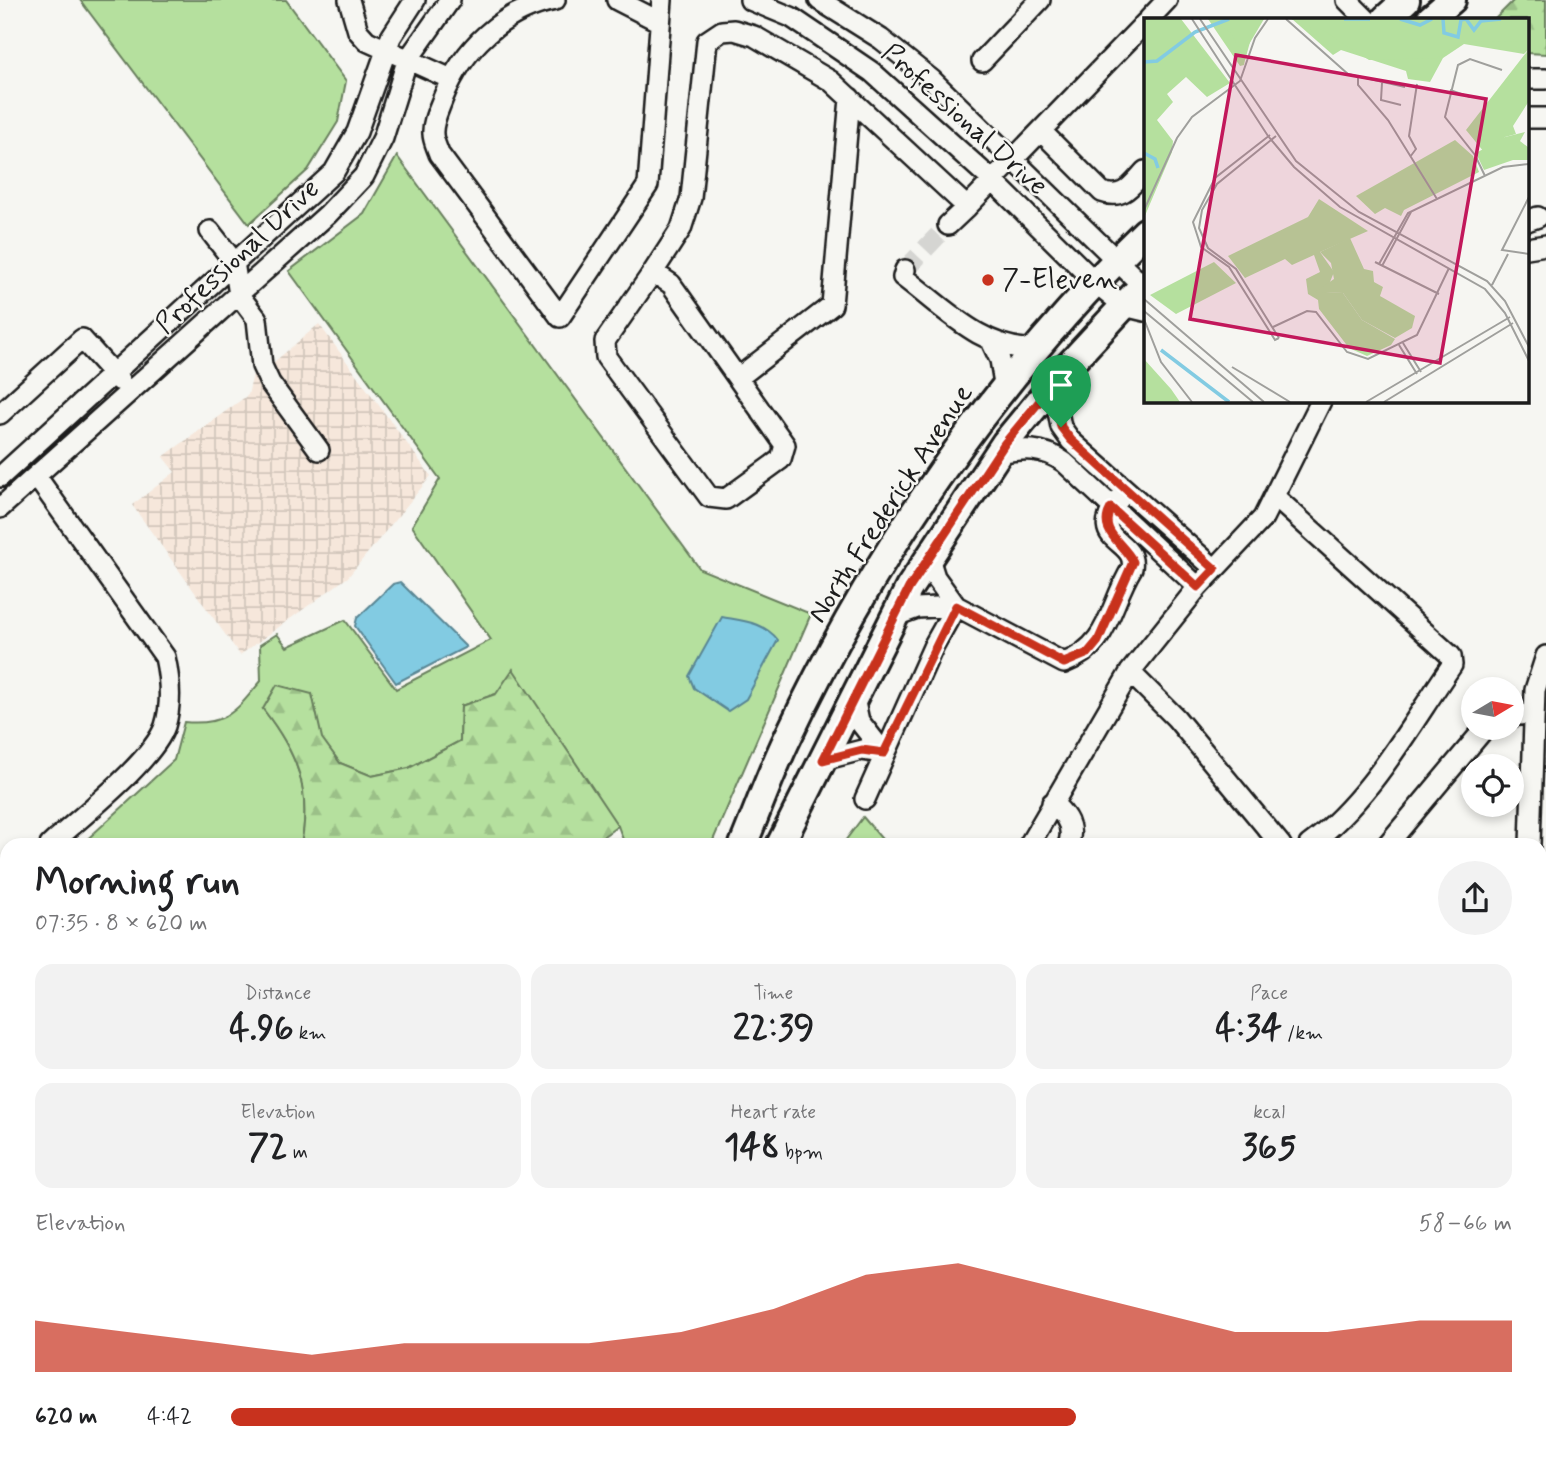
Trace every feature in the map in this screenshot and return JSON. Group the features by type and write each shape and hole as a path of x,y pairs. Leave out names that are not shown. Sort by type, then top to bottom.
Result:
{"main road":[{"path":"1386,18 1406,0"},
{"path":"1431,18 1455,0"},
{"path":"1455,0 1456,18"},
{"name":"North Frederick Avenue","path":"746,838 787,738 852,612 966,436 1037,349 1116,260 1144,233"},
{"path":"784,838 895,616 929,558 999,453 1053,385 1135,309 1144,287"}],"street":[{"path":"349,0 358,30 367,41 451,79"},
{"name":"Professional Drive","path":"0,477 334,172 357,132 385,50 415,0"},
{"name":"Professional Drive","path":"0,508 328,214 364,176 383,138 407,61 422,35 450,0"},
{"path":"555,0 521,10 498,23 463,58 451,79 432,134 439,154 560,317 648,185 662,0"},
{"path":"617,0 660,22"},
{"name":"Professional Drive","path":"819,0 881,39 932,80 1144,284"},
{"path":"982,61 1041,0"},
{"path":"1150,18 1167,0"},
{"path":"1347,0 1365,18"},
{"path":"754,36 762,2"},
{"name":"Professional Drive","path":"762,2 834,44 872,72 993,181 1096,283 1135,309"},
{"path":"948,225 1042,132 1144,24"},
{"path":"653,272 671,284 785,445 784,454 735,494 717,500 709,496 606,357 605,341 681,229 691,198 707,41 722,31 734,30 754,36 831,81 967,207"},
{"path":"1528,79 1546,79"},
{"path":"738,379 832,305 850,98"},
{"path":"1528,118 1546,118"},
{"path":"1042,132 1102,192 1112,196 1124,194 1144,172"},
{"path":"210,231 234,262 239,295 257,319 262,366 270,383 319,450"},
{"path":"1528,248 1546,245"},
{"path":"905,270 903,277 992,343 1020,350 1037,349"},
{"path":"0,414 82,339 130,393"},
{"path":"992,343 1000,360 1005,389"},
{"path":"1053,385 1061,427 1071,440 1215,569"},
{"path":"1033,838 1130,672 1198,587 1253,531 1275,497 1321,402"},
{"path":"999,453 1024,448 1048,451 1064,462 1198,587"},
{"path":"36,476 166,657 170,681 164,729 153,750 58,838"},
{"path":"929,558 935,577 956,606 1064,663 1088,653 1098,641 1133,562 1111,537 1107,523 1111,508 1126,491"},
{"path":"1275,497 1451,656 1452,665 1402,744 1332,825 1317,838"},
{"path":"895,616 916,608 956,606"},
{"path":"865,799 884,753 956,606"},
{"path":"1530,838 1535,690 1546,656"},
{"path":"1130,672 1176,718 1274,838"},
{"path":"854,698 859,721 884,753"},
{"path":"1524,714 1533,713"},
{"path":"1393,838 1475,740"},
{"path":"823,760 862,750 884,753"},
{"path":"1052,803 1061,810 1070,825 1069,838"}],"shaded area":[{"path":"319,324 431,476 348,577 240,655 132,505 175,472 163,457 248,395 253,374 268,361 274,362"}],"green space":[{"path":"80,0 286,0 346,81 338,122 308,170 249,224"},
{"path":"1514,0 1546,0 1546,54 1528,53 1528,18 1496,18"},
{"path":"397,156 700,569 811,614 714,838 622,838 618,826 496,694 461,706 460,741 409,768 372,776 340,763 321,738 312,694 263,709 285,741 299,773 304,807 302,838 89,838 174,760 184,722 210,722 220,719 244,701 261,681 260,645 277,634 287,647 345,620 396,689 491,640 412,526 440,479 289,271 364,214"},
{"path":"513,669 618,826 601,838 302,838 304,806 299,772 285,741 263,709 277,685 312,694 322,738 340,763 372,776 409,768 460,741 461,706 496,694"},
{"path":"863,817 881,838 847,838"}],"water":[{"path":"400,582 466,647 396,683 355,626 357,618 393,584"},
{"path":"722,617 760,626 778,640 746,699 728,711 694,688 689,676"}],"tunnel":[{"path":"905,270 948,225"}],"place":[{"name":"7-Eleven","path":"988,280"}],"route":[{"path":"1053,385 1061,427 1071,440 1130,495 1215,569 1198,587 1111,508 1107,523 1111,537 1133,562 1098,641 1088,653 1064,663 956,606 934,645 884,753 862,750 841,753 823,760 909,588 1005,443 1053,385"}]}
